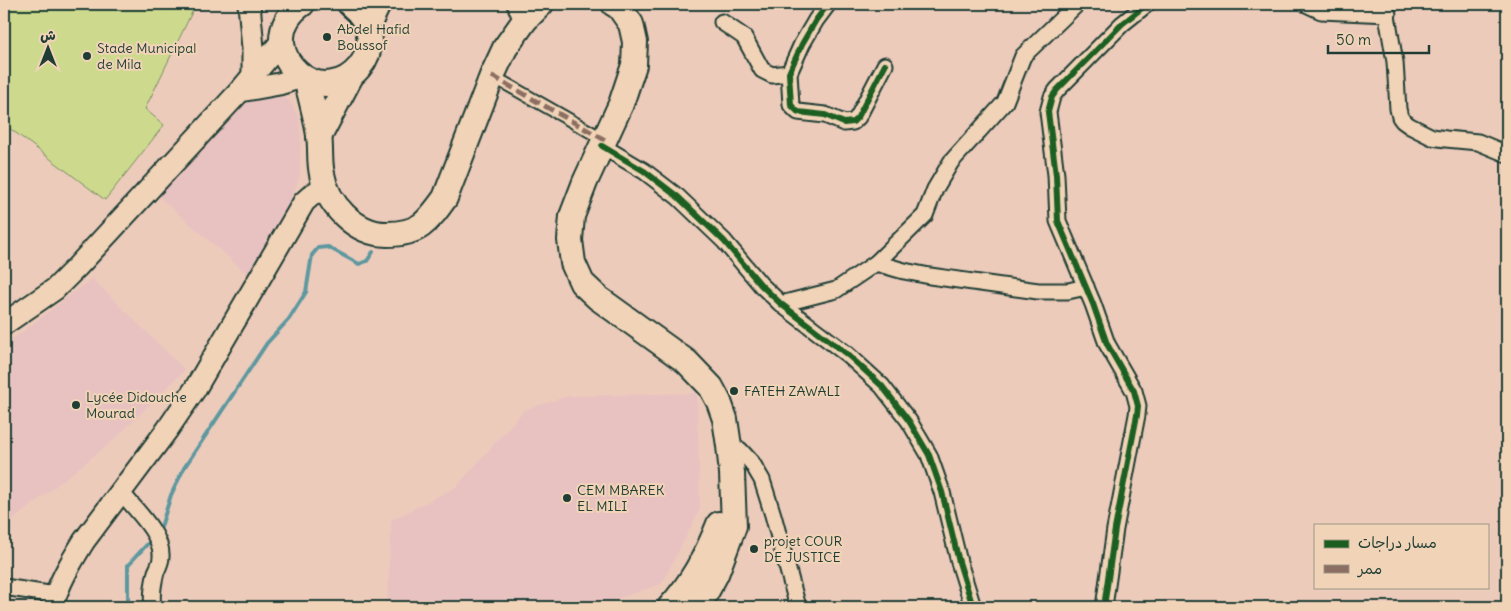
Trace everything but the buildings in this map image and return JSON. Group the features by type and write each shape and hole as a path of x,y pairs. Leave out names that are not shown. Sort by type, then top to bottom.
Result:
{"main road":[{"path":"247,83 253,48 249,4"},
{"path":"289,17 284,51 287,61 304,78 321,84 337,82 351,76 361,67 367,55 370,42 359,12 380,4"},
{"path":"614,4 619,7 631,24 635,42 634,65 621,104 572,216 570,240 573,263 582,283 598,298 687,362 705,381 719,402 725,419 729,446 734,526 716,574 696,607"},
{"path":"304,78 319,137 321,172 331,199 341,212 358,226 378,234 400,234 420,227 445,198 492,76 505,48 528,9"},
{"path":"4,324 55,289 247,83 289,17"},
{"path":"319,137 351,76"},
{"path":"247,83 279,84 304,78"},
{"path":"54,601 72,560 84,541 167,430 195,388 304,202 325,187"},
{"path":"670,607 683,593 703,561 720,520 732,501"}],"street":[{"path":"828,4 802,44 789,73 791,105 798,112 825,115 844,123 853,122 858,117 885,65"},
{"path":"782,304 836,290 876,263 925,216 935,189 950,162 1005,102 1023,56 1077,4"},
{"path":"1104,607 1115,529 1138,406 1134,391 1107,344 1086,287 1058,221 1056,176 1048,112 1052,98 1057,90 1122,24 1147,4"},
{"path":"1306,4 1321,11 1386,9 1395,62 1398,109 1403,121 1432,137 1478,142 1507,154"},
{"path":"722,22 744,37 762,70 772,75 789,73"},
{"path":"492,76 603,143 678,197 724,241 761,285 782,304 848,355 882,386 909,421 929,455 942,492 959,562 973,607"},
{"path":"876,263 930,276 1038,290 1068,291 1086,287"},
{"path":"729,446 740,450 752,463 762,480 798,607"},
{"path":"121,492 158,539 161,558 153,583 153,607"},
{"path":"4,586 54,601"}],"shaded area":[{"path":"277,94 289,100 299,117 301,134 300,176 282,229 254,280 158,196 243,103 255,98"},
{"name":"Lycée Didouche Mourad","path":"92,278 185,370 113,441 4,527 4,346"},
{"name":"CEM MBAREK EL MILI","path":"697,393 700,509 662,584 593,607 387,607 391,520 456,487 524,410 568,396"}],"green space":[{"name":"Stade Municipal de Mila","path":"4,4 196,4 145,109 164,125 105,200 4,124"}],"waterway":[{"path":"158,532 171,495 184,468 267,343 289,319 306,292 312,255 318,248 328,247 359,264 367,261 373,252"},
{"path":"128,607 128,565 152,539"}],"marked path":[{"path":"492,76 605,140"}],"cycle path":[{"path":"828,4 802,44 789,73 791,105 798,112 825,115 844,123 853,122 858,117 885,65"},
{"path":"1104,607 1115,529 1138,406 1134,391 1107,344 1093,304 1058,221 1056,175 1048,112 1052,97 1057,90 1122,24 1147,4"},
{"path":"602,146 644,171 678,197 724,241 761,285 781,304 848,355 882,386 909,421 929,455 942,492 959,562 973,607"}],"place":[{"name":"Abdel Hafid Boussof","path":"327,37"},
{"name":"Stade Municipal de Mila","path":"87,56"},
{"name":"FATEH ZAWALI","path":"734,391"},
{"name":"Lycée Didouche Mourad","path":"76,405"},
{"name":"CEM MBAREK EL MILI","path":"567,498"},
{"name":"projet COUR DE JUSTICE","path":"754,549"}]}
